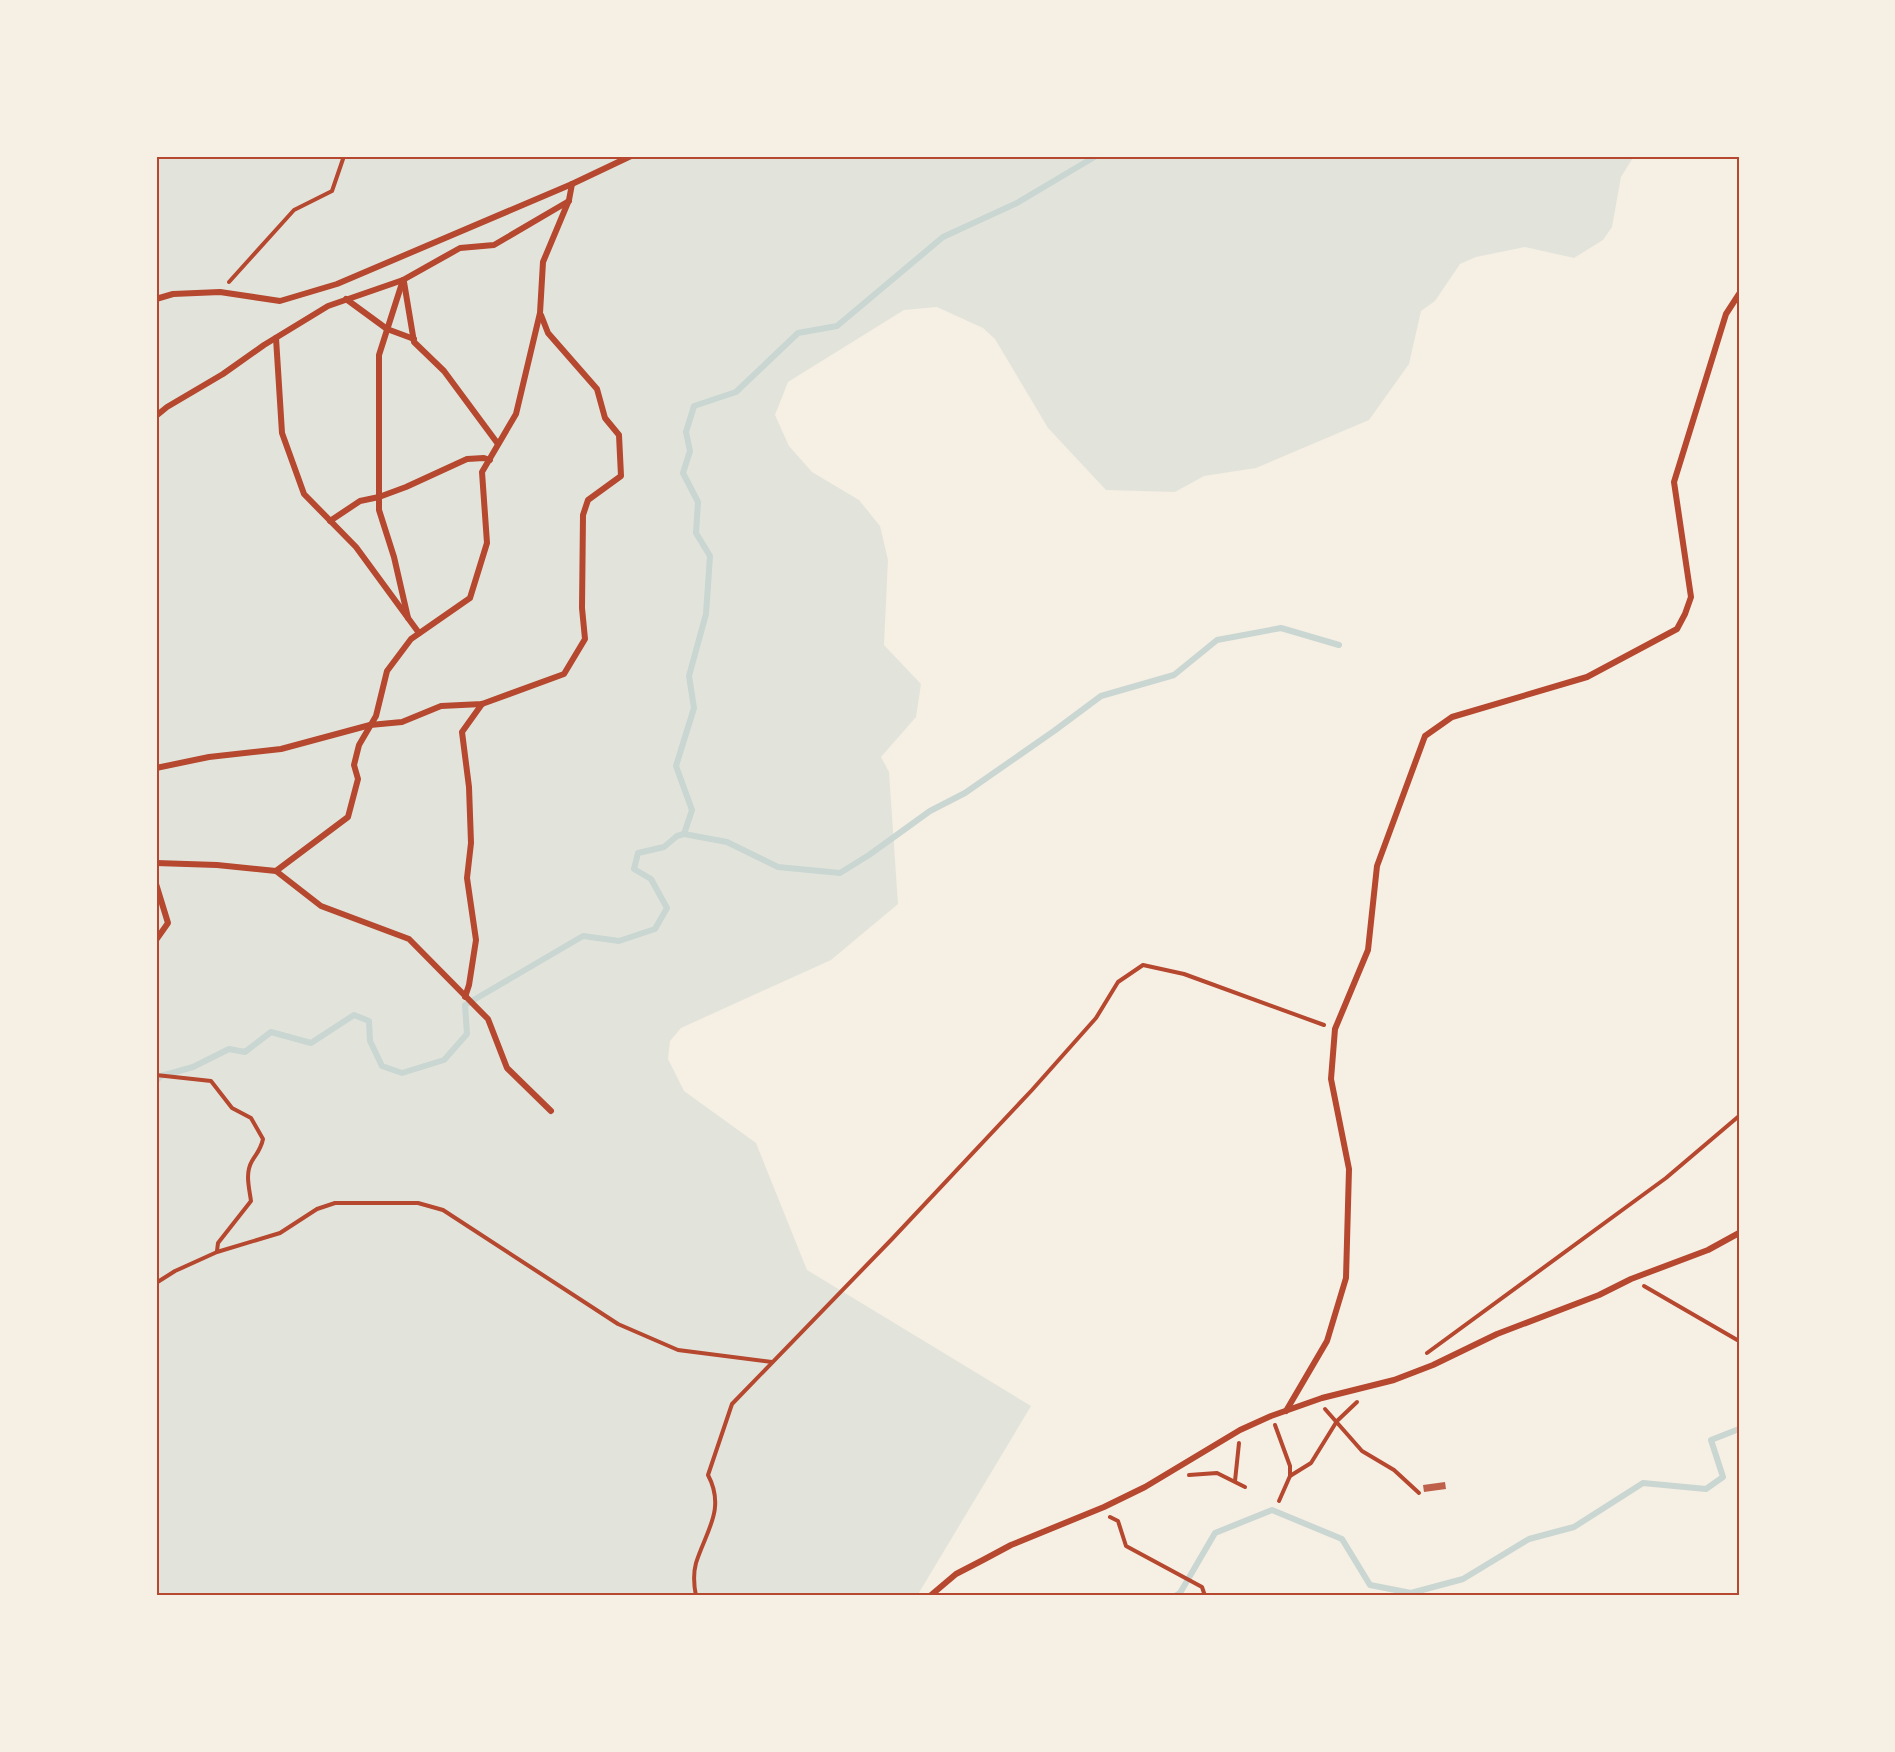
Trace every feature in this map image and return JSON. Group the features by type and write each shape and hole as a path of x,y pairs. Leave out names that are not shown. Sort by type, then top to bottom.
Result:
{"street":[{"path":"156,299 173,294 220,292 279,302 337,284 573,184 631,156"},
{"path":"276,871 348,817 358,779 354,765 359,745 376,716 387,671 411,639 470,598 487,543 483,472 516,414 540,313 543,262 569,200 573,184"},
{"path":"156,416 167,406 223,374 328,306 403,280 460,248 494,245 569,200"},
{"path":"403,280 379,355 379,496 380,510 408,618"},
{"path":"403,280 414,342 444,371 498,444"},
{"path":"1286,1411 1327,1341 1346,1278 1349,1169 1331,1079 1335,1029 1368,950 1377,866 1425,736 1452,717 1587,677 1677,628 1685,614 1690,597 1674,482 1726,314 1739,294"},
{"path":"346,299 387,330 414,339"},
{"path":"156,768 209,757 281,749 370,725 402,722 441,706 482,704 564,674 585,639 582,608 583,515 588,500 621,476 619,435 605,418 597,389 548,333 540,313"},
{"path":"276,338 282,433 304,494 356,547 419,633"},
{"path":"330,520 360,501 406,487 467,459 490,460"},
{"path":"465,997 477,940 467,878 471,843 462,732 482,704"},
{"path":"156,863 276,871 321,906 409,939 488,1019 507,1068 551,1111"},
{"path":"156,884 168,923 156,940"},
{"path":"930,1596 956,1574 1011,1545 1104,1507 1145,1487 1240,1430 1271,1416 1315,1401 1394,1380 1433,1365 1497,1334 1708,1250 1739,1233"}],"path":[{"path":"220,292 294,210 332,190 344,156"},
{"path":"696,1596 695,1566 714,1516 716,1504 714,1485 708,1475 732,1404 1032,1090 1096,1018 1118,982 1143,965 1184,974 1335,1029"},
{"path":"156,1075 211,1081 232,1108 251,1118 263,1139 261,1151 251,1162 247,1176 251,1201 218,1243 217,1252"},
{"path":"1423,1355 1666,1178 1739,1116"},
{"path":"156,1283 175,1271 217,1252 280,1233 317,1209 335,1203 418,1203 443,1210 618,1324 678,1350 772,1362"},
{"path":"1631,1279 1739,1341"},
{"path":"1290,1476 1311,1463 1337,1421 1357,1402 1370,1385"},
{"path":"1315,1401 1329,1411 1362,1451 1394,1470 1419,1493"},
{"path":"1271,1416 1290,1466 1290,1476 1279,1501"},
{"path":"1235,1481 1240,1430"},
{"path":"1170,1471 1190,1476 1217,1473 1245,1487"},
{"path":"1104,1507 1107,1516 1118,1521 1126,1546 1202,1587 1205,1596"}],"shaded area":[{"path":"156,156 1634,156 1621,177 1612,227 1603,240 1574,258 1525,247 1476,257 1460,264 1435,301 1421,311 1409,364 1369,420 1256,468 1204,476 1175,492 1106,490 1048,428 995,339 983,328 937,307 904,310 788,382 775,415 789,446 812,472 859,500 880,526 888,560 884,645 921,684 916,717 881,757 889,772 898,904 831,960 681,1028 670,1041 668,1059 684,1091 756,1143 807,1270 1031,1406 917,1596 156,1596"}],"building":[{"path":"1445,1482 1446,1489 1424,1492 1423,1485"}],"waterway":[{"path":"684,834 692,810 676,766 694,708 689,676 706,614 710,556 696,533 698,502 683,473 690,451 686,432 694,406 736,392 798,333 837,326 943,237 1017,203 1096,156"},
{"path":"156,1081 161,1076 193,1067 229,1049 245,1052 271,1032 311,1043 354,1015 369,1021 370,1041 382,1066 402,1073 444,1060 467,1034 465,1005 583,936 619,941 655,929 667,908 651,879 634,869 638,853 664,847 677,836 684,834 727,842 778,867 840,873 930,811 965,793 1101,696 1174,675 1217,640 1281,628 1339,645"},
{"path":"1175,1596 1180,1593 1215,1533 1272,1510 1342,1539 1370,1585 1411,1593 1463,1579 1529,1539 1574,1527 1643,1483 1706,1489 1723,1477 1711,1440 1739,1429"}]}
